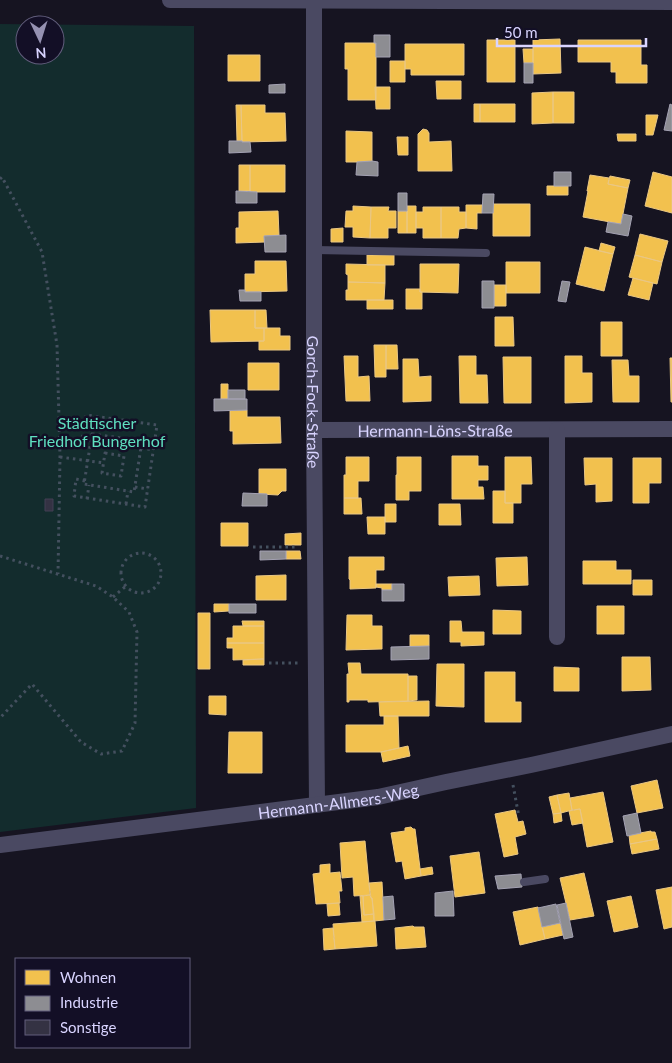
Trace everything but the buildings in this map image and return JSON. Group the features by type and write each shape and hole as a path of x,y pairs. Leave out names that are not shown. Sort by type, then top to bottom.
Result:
{"street":[{"path":"170,0 672,2"},
{"name":"Gorch-Fock-Straße","path":"314,0 314,430 317,805"},
{"name":"Hermann-Löns-Straße","path":"314,430 672,429"},
{"path":"557,430 557,637"},
{"name":"Hermann-Allmers-Weg","path":"0,846 378,797 672,734"}],"lane":[{"path":"314,250 486,253"},
{"path":"524,882 545,879"}],"path":[{"path":"1,177 42,252 57,345 60,457 58,574"},
{"path":"85,481 76,479 74,496 145,507 157,425 86,415 82,440 91,441"},
{"path":"92,434 142,441 134,492 84,484 91,441 92,434"},
{"path":"141,448 154,450"},
{"path":"105,453 124,456 121,476 102,473 104,463 105,453"},
{"path":"60,457 104,463"},
{"path":"87,498 89,485"},
{"path":"135,486 148,489"},
{"path":"126,504 128,491"},
{"path":"253,547 315,546"},
{"path":"142,553 150,555 156,560 160,566 161,574 159,582 154,588 140,593 132,591 126,586 121,572 127,558 134,554 142,553"},
{"path":"0,556 96,586 113,597 129,612 137,632 136,723 122,751 100,754 81,742 32,684 0,718"},
{"path":"113,597 126,586"},
{"path":"269,663 316,662"},
{"path":"510,769 519,817"}],"green space":[{"name":"Städtischer Friedhof Bungerhof","path":"0,24 15,24 15,65 65,65 65,25 194,26 196,808 0,832"}]}
